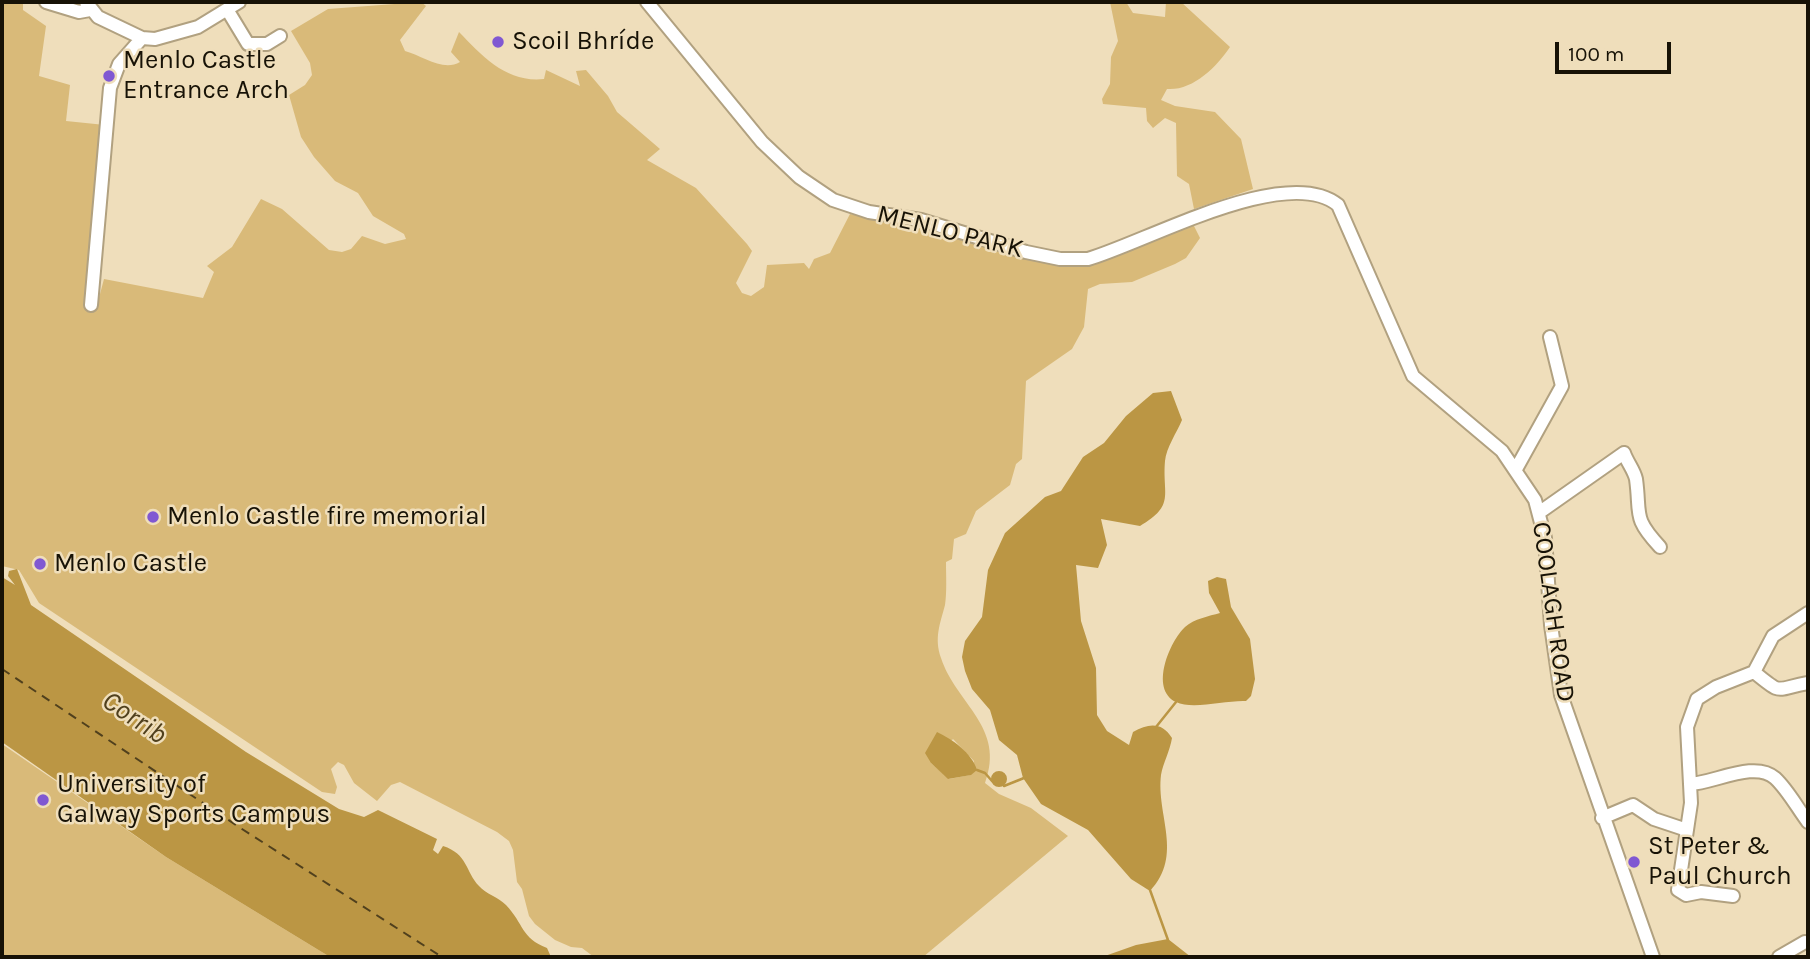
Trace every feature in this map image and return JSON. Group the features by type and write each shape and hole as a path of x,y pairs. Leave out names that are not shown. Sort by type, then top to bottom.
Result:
{"street":[{"path":"46,2 71,10 88,6 142,38 155,39 182,33 228,11 240,2"},
{"name":"MENLO PARK","path":"647,2 762,142 799,177 845,207 921,220 1048,256 1088,260 1261,196 1308,193 1330,198"},
{"path":"228,11 248,44 267,44 280,36"},
{"path":"92,305 110,88 119,64 142,38"},
{"name":"COOLAGH ROAD","path":"1330,198 1346,216 1387,320 1413,376 1424,388 1481,431 1516,469 1540,512 1558,682 1602,818 1653,957"},
{"path":"1516,469 1562,386 1550,337"},
{"path":"1540,512 1624,453 1636,479 1636,511 1641,523 1660,547"},
{"path":"1733,896 1680,894 1690,784 1687,727 1697,699 1716,687 1754,672 1773,636 1808,613"},
{"path":"1754,672 1773,688 1782,691 1808,684"},
{"path":"1690,784 1707,783 1744,772 1762,772 1774,778 1808,822"},
{"path":"1602,818 1633,805 1654,819 1687,830"},
{"path":"1788,955 1805,942"}],"shaded area":[{"path":"2,2 23,2 23,10 46,26 39,76 70,85 66,121 105,125 86,309 96,309 104,279 203,298 214,272 207,266 232,247 261,199 282,209 329,250 342,252 351,249 362,236 385,244 406,239 404,234 373,216 358,193 335,181 301,137 289,95 305,85 312,75 310,63 291,31 328,9 421,2 426,6 400,40 405,51 440,64 453,65 460,62 451,52 459,32 487,59 518,77 544,79 546,70 580,86 576,71 586,70 608,96 617,112 660,149 647,160 696,188 747,244 752,251 736,283 742,293 751,296 764,287 767,265 804,263 809,269 814,259 830,253 850,214 1088,259 1191,220 1200,238 1186,258 1175,264 1132,282 1100,284 1088,289 1084,327 1072,349 1026,381 1022,459 1016,464 1010,485 976,511 966,534 954,539 952,559 946,562 946,600 938,631 938,644 948,674 984,731 989,746 990,763 985,783 999,794 1031,808 1068,836 923,957 594,957 582,948 571,947 555,940 535,924 529,916 522,889 517,882 513,850 509,841 497,832 400,782 391,785 377,801 354,783 344,765 338,762 331,769 337,787 335,794 322,792 39,603 19,570 2,566","holes":["953,739 974,761 970,775 949,779 931,763"]},
{"path":"1110,2 1126,2 1133,13 1165,17 1166,2 1181,2 1230,47 1203,77 1176,89 1167,89 1161,100 1175,106 1215,112 1241,139 1253,189 1194,209 1189,184 1177,176 1176,123 1165,118 1153,128 1147,121 1146,108 1103,104 1102,99 1110,84 1111,57 1118,41"},
{"name":"University of Galway Sports Campus","path":"2,744 166,857 330,957 2,957"}],"water":[{"path":"1171,391 1182,420 1166,456 1163,505 1159,512 1140,526 1101,519 1107,545 1098,568 1076,565 1081,621 1096,668 1097,715 1107,731 1129,745 1133,732 1150,726 1164,729 1172,738 1163,766 1160,790 1166,834 1165,863 1160,877 1150,891 1131,879 1088,830 1041,804 1023,778 1017,755 999,740 990,710 972,689 962,657 965,641 982,617 988,570 1005,533 1045,497 1061,491 1083,457 1104,443 1126,416 1153,393"},
{"name":"Corrib","path":"17,569 31,605 246,752 339,809 364,817 378,810 437,839 433,850 438,854 443,846 451,849 462,858 479,886 506,905 527,935 547,948 551,957 330,957 166,857 2,742 2,577 15,585 8,576 9,571"},
{"path":"1217,577 1226,579 1231,607 1250,639 1255,679 1251,696 1246,701 1200,705 1176,702 1168,696 1164,687 1163,676 1168,653 1185,627 1220,613 1209,593 1208,581"},
{"path":"937,732 961,747 977,770 971,775 948,779 931,763 925,753"},
{"path":"999,771 1005,773 1005,785 999,787 993,785 991,779 993,773"},
{"path":"1168,939 1191,957 1102,957 1136,945"}],"waterway":[{"path":"1156,727 1176,702"},
{"path":"977,770 985,773 992,781"},
{"path":"1004,786 1024,778"},
{"path":"1150,890 1168,940"}],"ferry route":[{"path":"2,669 242,829 442,957"}],"place":[{"name":"Scoil Bhríde","path":"498,42"},
{"name":"Menlo Castle Entrance Arch","path":"109,76"},
{"name":"Menlo Castle fire memorial","path":"153,517"},
{"name":"Menlo Castle","path":"40,564"},
{"name":"University of Galway Sports Campus","path":"43,800"},
{"name":"St Peter & Paul Church","path":"1634,862"}]}
